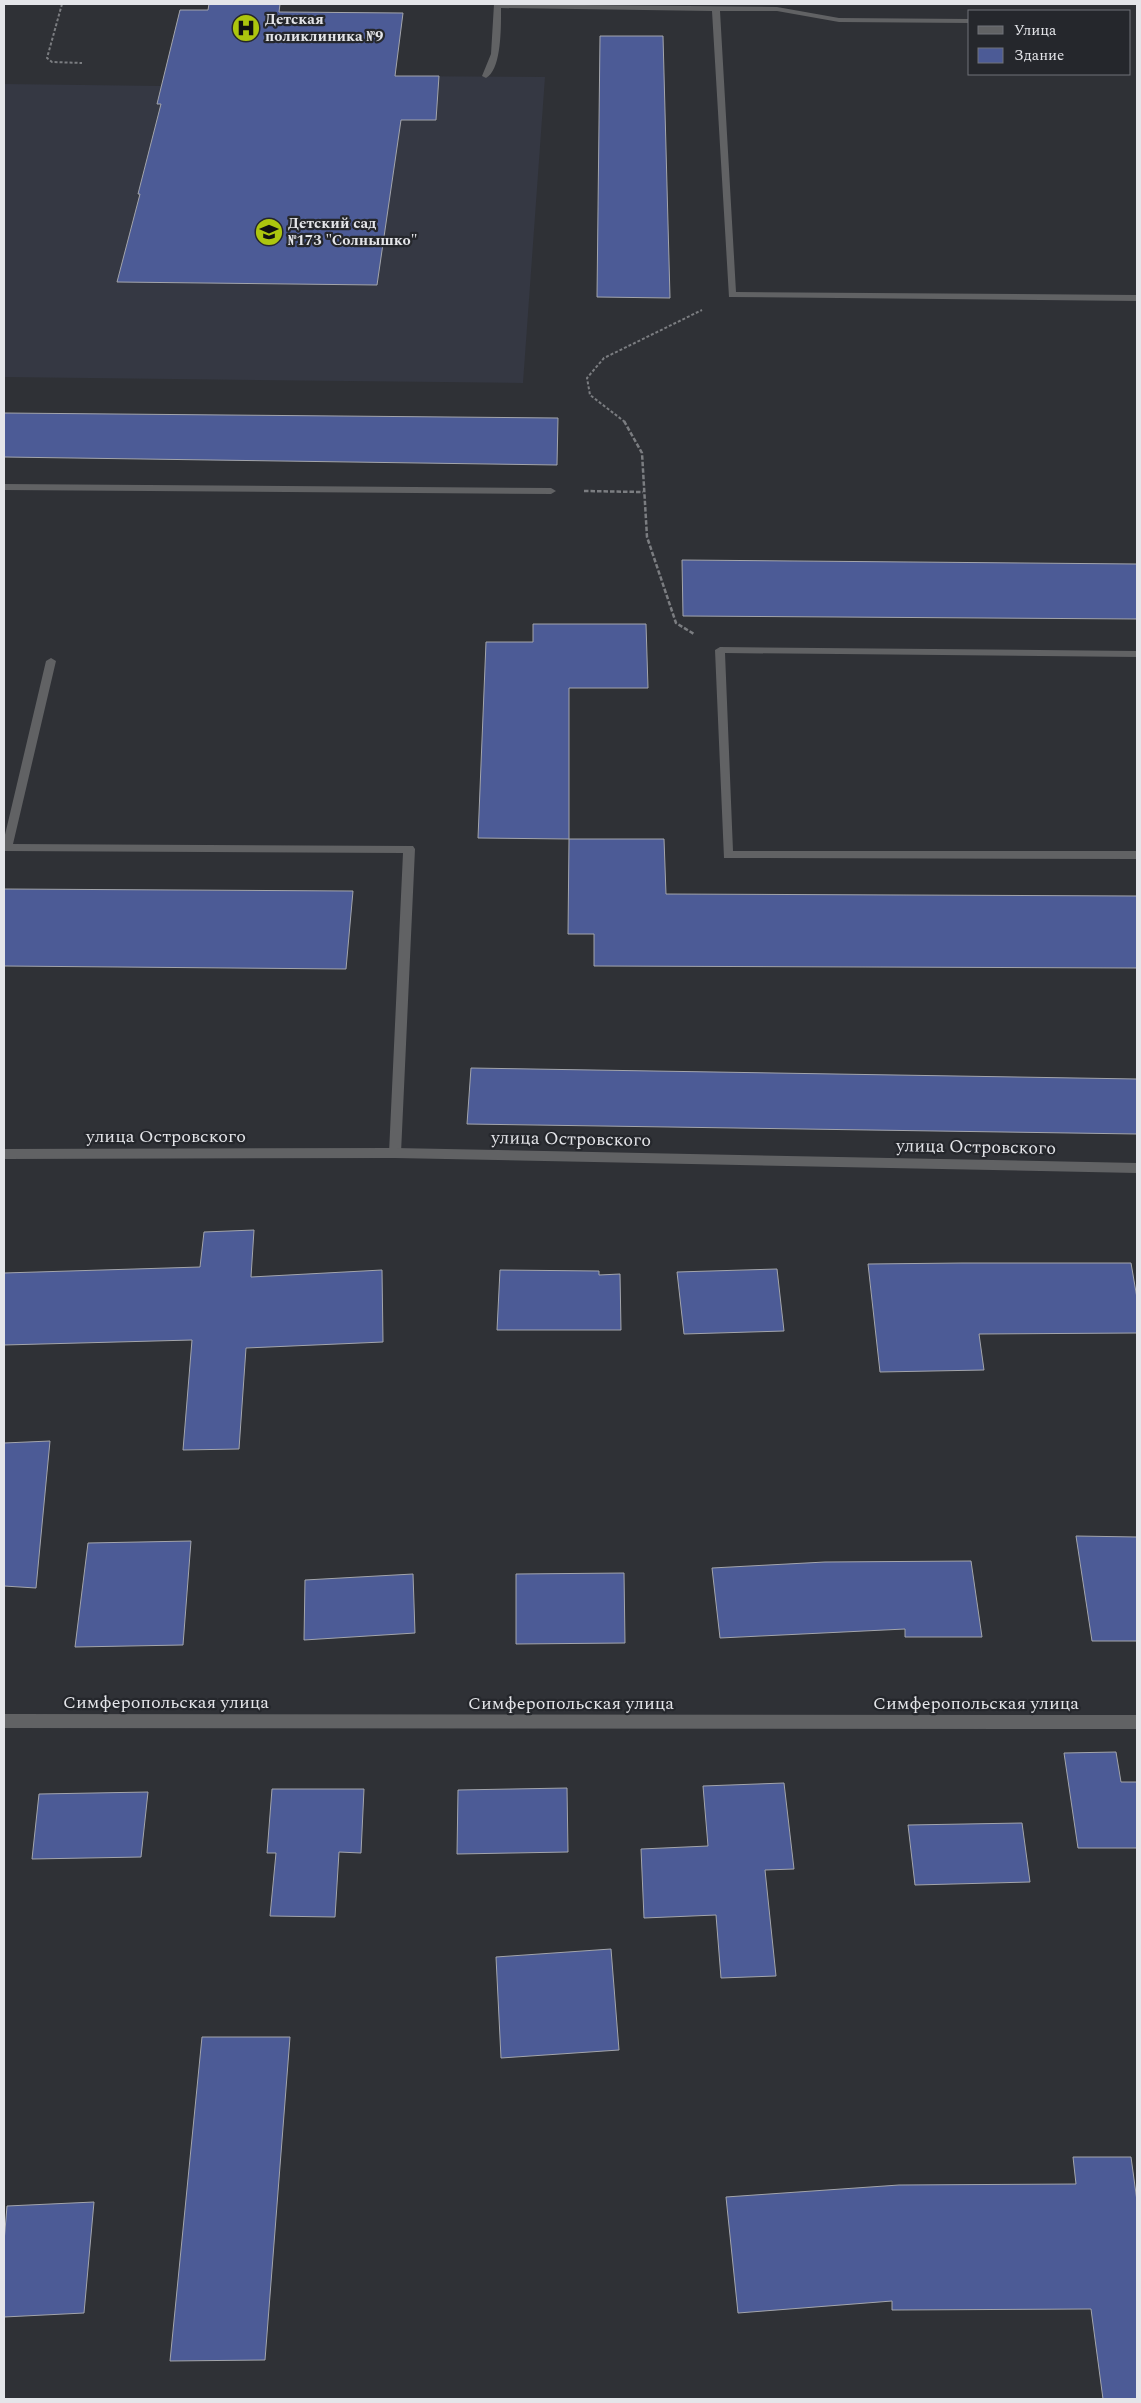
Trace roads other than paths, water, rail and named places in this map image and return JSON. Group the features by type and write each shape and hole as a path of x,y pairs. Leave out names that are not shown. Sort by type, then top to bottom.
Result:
{"street":[{"path":"486,76 495,54 498,5 777,9 839,20 968,21"},
{"path":"716,9 732,296 1137,298"},
{"path":"4,487 551,491"},
{"path":"1137,654 720,650 728,855 1137,856"},
{"path":"51,661 7,848 409,849 394,1153"},
{"name":"улица Островского","path":"4,1154 394,1153 1137,1168"},
{"name":"Симферопольская улица","path":"4,1721 1137,1722"}],"place":[{"name":"Детская поликлиника №9","path":"246,28"},
{"name":"Детский сад №173 \"Солнышко\"","path":"269,232"}]}
